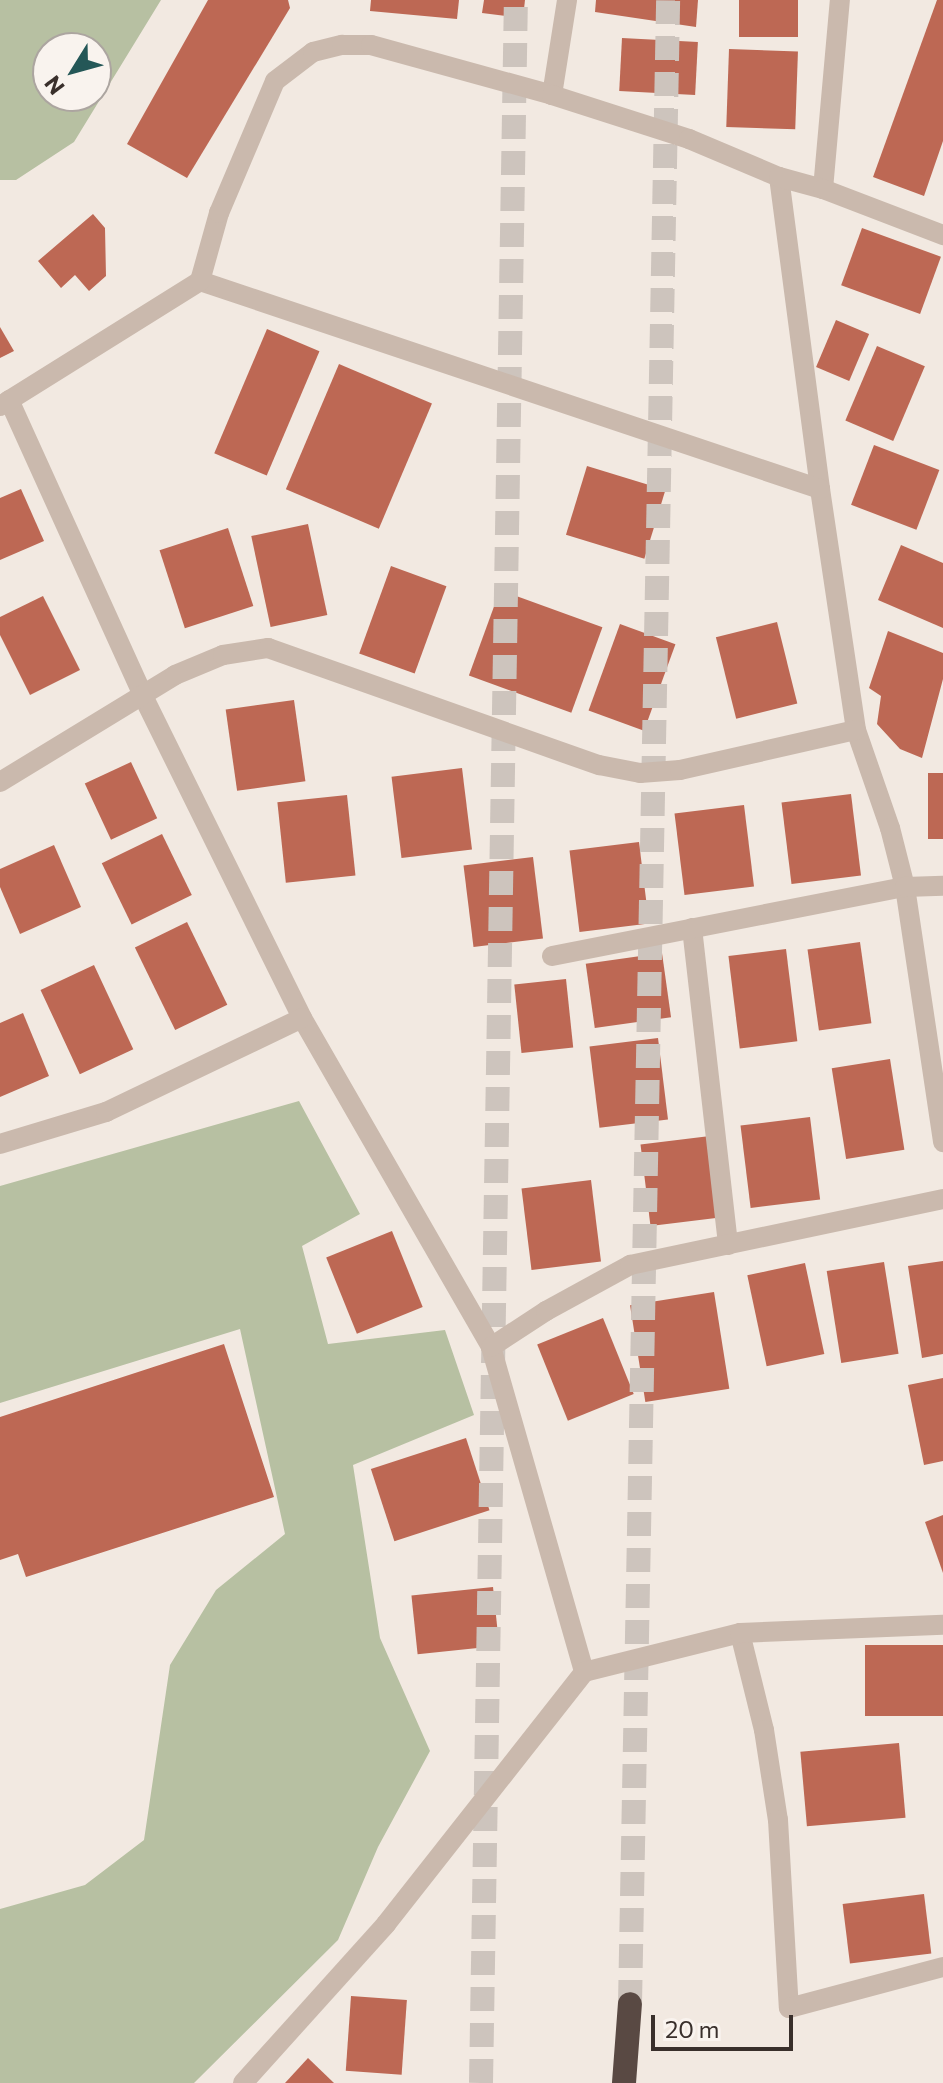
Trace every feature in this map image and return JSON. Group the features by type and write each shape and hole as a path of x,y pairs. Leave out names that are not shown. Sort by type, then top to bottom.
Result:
{"highway":[{"path":"624,2083 630,2004"}],"street":[{"path":"552,95 567,0"},
{"path":"823,189 840,0"},
{"path":"584,1672 491,1347 302,1018 143,696 5,403 200,281 219,213 275,81 313,52 342,45 371,45 552,95 689,139 779,177 823,189 943,235"},
{"path":"779,177 820,489 856,730 890,828 905,887 943,1142"},
{"path":"200,281 820,489"},
{"path":"0,782 175,675 223,655 268,648 599,765 640,773 680,770 856,730"},
{"path":"552,956 905,887 943,886"},
{"path":"692,928 728,1245"},
{"path":"0,1144 106,1112 302,1018"},
{"path":"491,1347 546,1311 630,1265 943,1199"},
{"path":"243,2083 386,1924 584,1672 740,1633 943,1625"},
{"path":"740,1633 764,1730 778,1820 789,2008 943,1967"}],"green space":[{"path":"0,0 161,0 112,80 112,32 32,32 32,112 92,112 74,142 16,180 0,180"},
{"path":"299,1101 360,1214 302,1246 328,1344 445,1330 474,1415 353,1465 380,1638 430,1751 378,1847 338,1940 194,2083 0,2083 0,1909 85,1885 144,1840 170,1665 216,1590 285,1534 240,1329 0,1403 0,1186"}],"building":[{"path":"208,0 288,0 290,8 187,178 127,144"},
{"path":"371,0 459,0 457,19 370,11"},
{"path":"484,0 525,0 523,18 482,13"},
{"path":"596,0 698,0 696,27 595,12"},
{"path":"739,0 798,0 798,37 739,37"},
{"path":"937,0 943,0 943,141 924,196 873,177"},
{"path":"622,38 698,42 695,95 619,91"},
{"path":"729,49 798,51 795,129 726,127"},
{"path":"93,214 105,228 106,276 89,291 75,275 61,288 38,261"},
{"path":"862,228 941,257 920,314 841,285"},
{"path":"836,320 869,334 849,381 816,367"},
{"path":"0,327 14,351 0,358"},
{"path":"267,329 319,351 267,476 214,453"},
{"path":"877,346 925,366 893,441 845,421"},
{"path":"339,364 432,403 379,529 286,489"},
{"path":"874,445 939,470 916,530 851,505"},
{"path":"587,466 665,490 644,559 566,535"},
{"path":"21,489 44,541 0,560 0,498"},
{"path":"308,524 327,615 271,627 251,536"},
{"path":"228,528 253,606 185,628 160,550"},
{"path":"901,545 943,563 943,628 878,600"},
{"path":"391,566 446,586 415,674 359,653"},
{"path":"500,590 602,627 571,713 469,676"},
{"path":"43,596 80,670 30,695 0,635 0,617"},
{"path":"777,622 797,704 736,719 716,637"},
{"path":"620,624 675,644 644,731 589,710"},
{"path":"888,631 943,653 943,679 922,758 900,749 877,724 881,696 869,688"},
{"path":"294,700 305,781 237,791 226,710"},
{"path":"131,762 157,818 111,840 85,784"},
{"path":"462,768 472,849 402,858 392,777"},
{"path":"928,773 943,773 943,839 928,839"},
{"path":"851,794 861,875 792,884 782,803"},
{"path":"347,795 355,876 286,883 277,802"},
{"path":"744,805 754,886 685,895 675,814"},
{"path":"162,834 192,895 132,924 102,863"},
{"path":"639,842 649,923 580,932 570,851"},
{"path":"54,845 81,907 20,934 0,887 0,869"},
{"path":"533,857 543,938 474,947 464,866"},
{"path":"187,922 227,1005 175,1030 135,947"},
{"path":"860,942 871,1023 819,1031 808,949"},
{"path":"786,949 797,1041 740,1048 728,956"},
{"path":"662,953 671,1017 595,1028 586,964"},
{"path":"94,965 133,1049 80,1074 41,990"},
{"path":"566,979 573,1048 521,1053 514,984"},
{"path":"23,1013 49,1076 0,1097 0,1023"},
{"path":"658,1038 668,1119 600,1128 590,1046"},
{"path":"890,1059 904,1150 846,1159 832,1068"},
{"path":"810,1117 820,1199 751,1208 741,1126"},
{"path":"710,1136 720,1217 651,1226 641,1145"},
{"path":"591,1180 601,1261 532,1270 522,1189"},
{"path":"392,1231 423,1307 357,1334 326,1258"},
{"path":"943,1261 943,1354 922,1358 908,1266"},
{"path":"884,1262 899,1354 841,1363 827,1271"},
{"path":"805,1263 824,1354 767,1366 747,1275"},
{"path":"714,1292 729,1389 645,1402 630,1305"},
{"path":"603,1318 634,1394 568,1421 537,1345"},
{"path":"224,1344 274,1497 26,1577 18,1554 0,1560 0,1417"},
{"path":"943,1378 943,1461 924,1465 908,1385"},
{"path":"466,1438 489,1510 394,1541 371,1469"},
{"path":"943,1515 943,1573 925,1522"},
{"path":"493,1587 499,1646 418,1654 411,1596"},
{"path":"865,1645 943,1645 943,1716 865,1716"},
{"path":"899,1743 906,1818 807,1826 800,1752"},
{"path":"924,1894 931,1954 850,1964 843,1904"},
{"path":"351,1996 407,2000 402,2075 346,2071"},
{"path":"308,2058 334,2083 285,2083"}],"tunnel":[{"path":"481,2083 516,0"},
{"path":"630,2004 668,0"}]}
